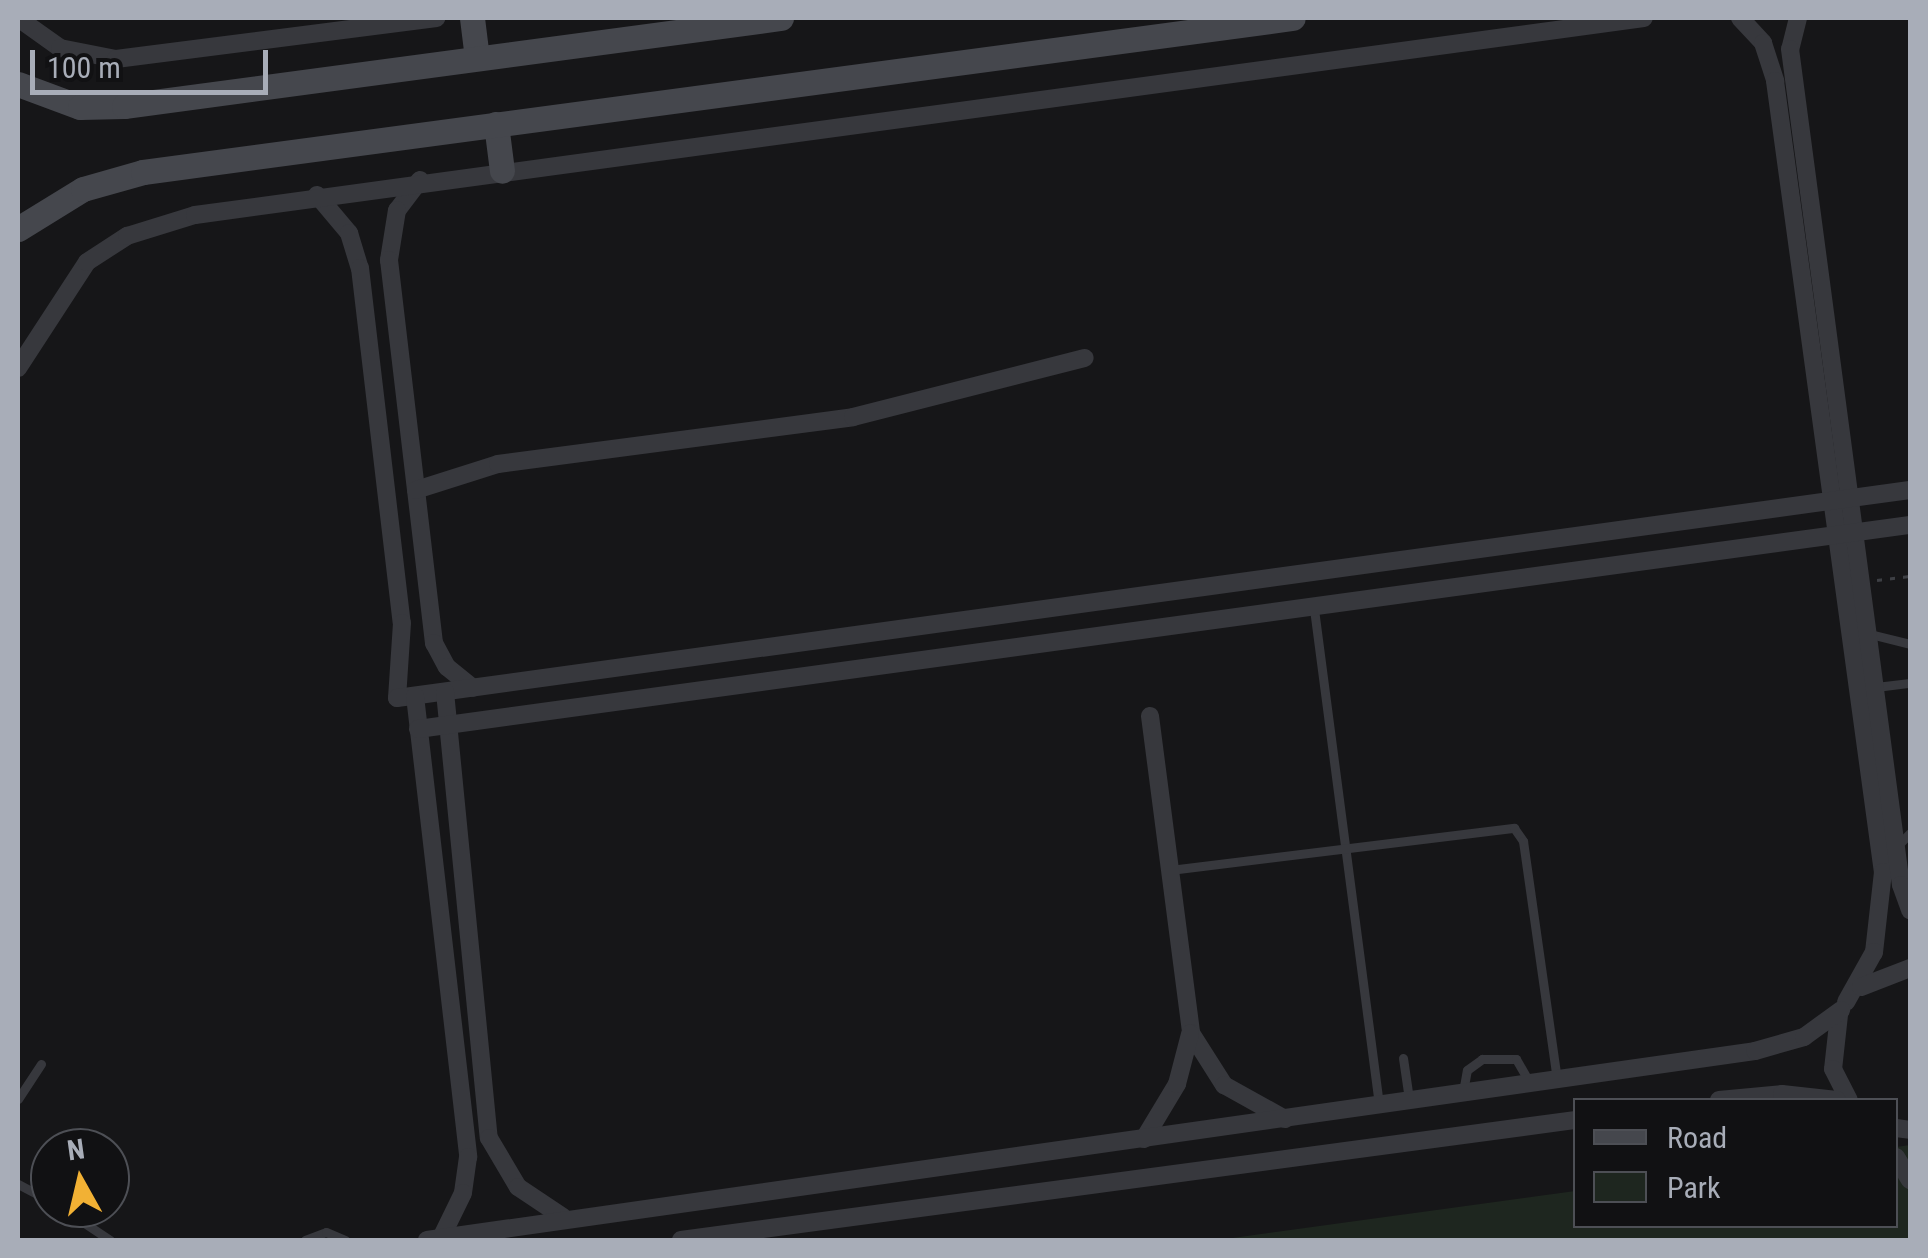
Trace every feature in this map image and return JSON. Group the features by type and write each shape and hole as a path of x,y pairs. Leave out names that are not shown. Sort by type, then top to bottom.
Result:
{"main road":[{"path":"472,18 477,58"},
{"path":"18,84 58,102 102,108 781,18"},
{"path":"18,228 84,189 122,176 1293,18"},
{"path":"496,124 502,170"}],"street":[{"path":"18,18 60,48 116,59 426,18"},
{"path":"18,368 68,284 107,246 195,214 420,180 1644,18"},
{"path":"1740,18 1762,43 1775,80 1884,899 1874,952 1843,1006 1830,1049 1848,1098"},
{"path":"1798,18 1790,49 1896,847 1910,910"},
{"path":"420,180 397,210 388,248 434,643 447,667 474,688"},
{"path":"317,195 348,233 360,268 402,624 406,697 418,730 468,1157 463,1193 434,1238"},
{"path":"416,490 513,462 852,417 1085,358"},
{"path":"406,697 1910,490"},
{"path":"418,730 1910,525"},
{"path":"445,692 489,1138 518,1187 563,1218"},
{"path":"1144,1138 1177,1084 1190,1033 1150,716"},
{"path":"434,1238 1557,1082 1780,1046 1826,1025 1864,984 1910,968"},
{"path":"1190,1033 1224,1086 1285,1119"},
{"path":"1740,1098 1782,1094 1819,1098"},
{"path":"682,1240 1573,1120"}],"lane":[{"path":"1314,609 1379,1106"},
{"path":"1870,634 1910,644"},
{"path":"1876,687 1910,683"},
{"path":"1170,870 1508,827 1519,831 1557,1082"},
{"path":"1896,847 1910,832"},
{"path":"1403,1058 1409,1102"},
{"path":"1462,1094 1467,1070 1482,1059 1516,1059 1531,1085"},
{"path":"18,1098 42,1064"},
{"path":"306,1240 326,1232 345,1240"}],"path":[{"path":"1863,582 1910,576"}],"green space":[{"path":"1910,1145 1910,1240 1218,1240 1573,1191 1573,1228 1898,1228 1898,1147"}]}
